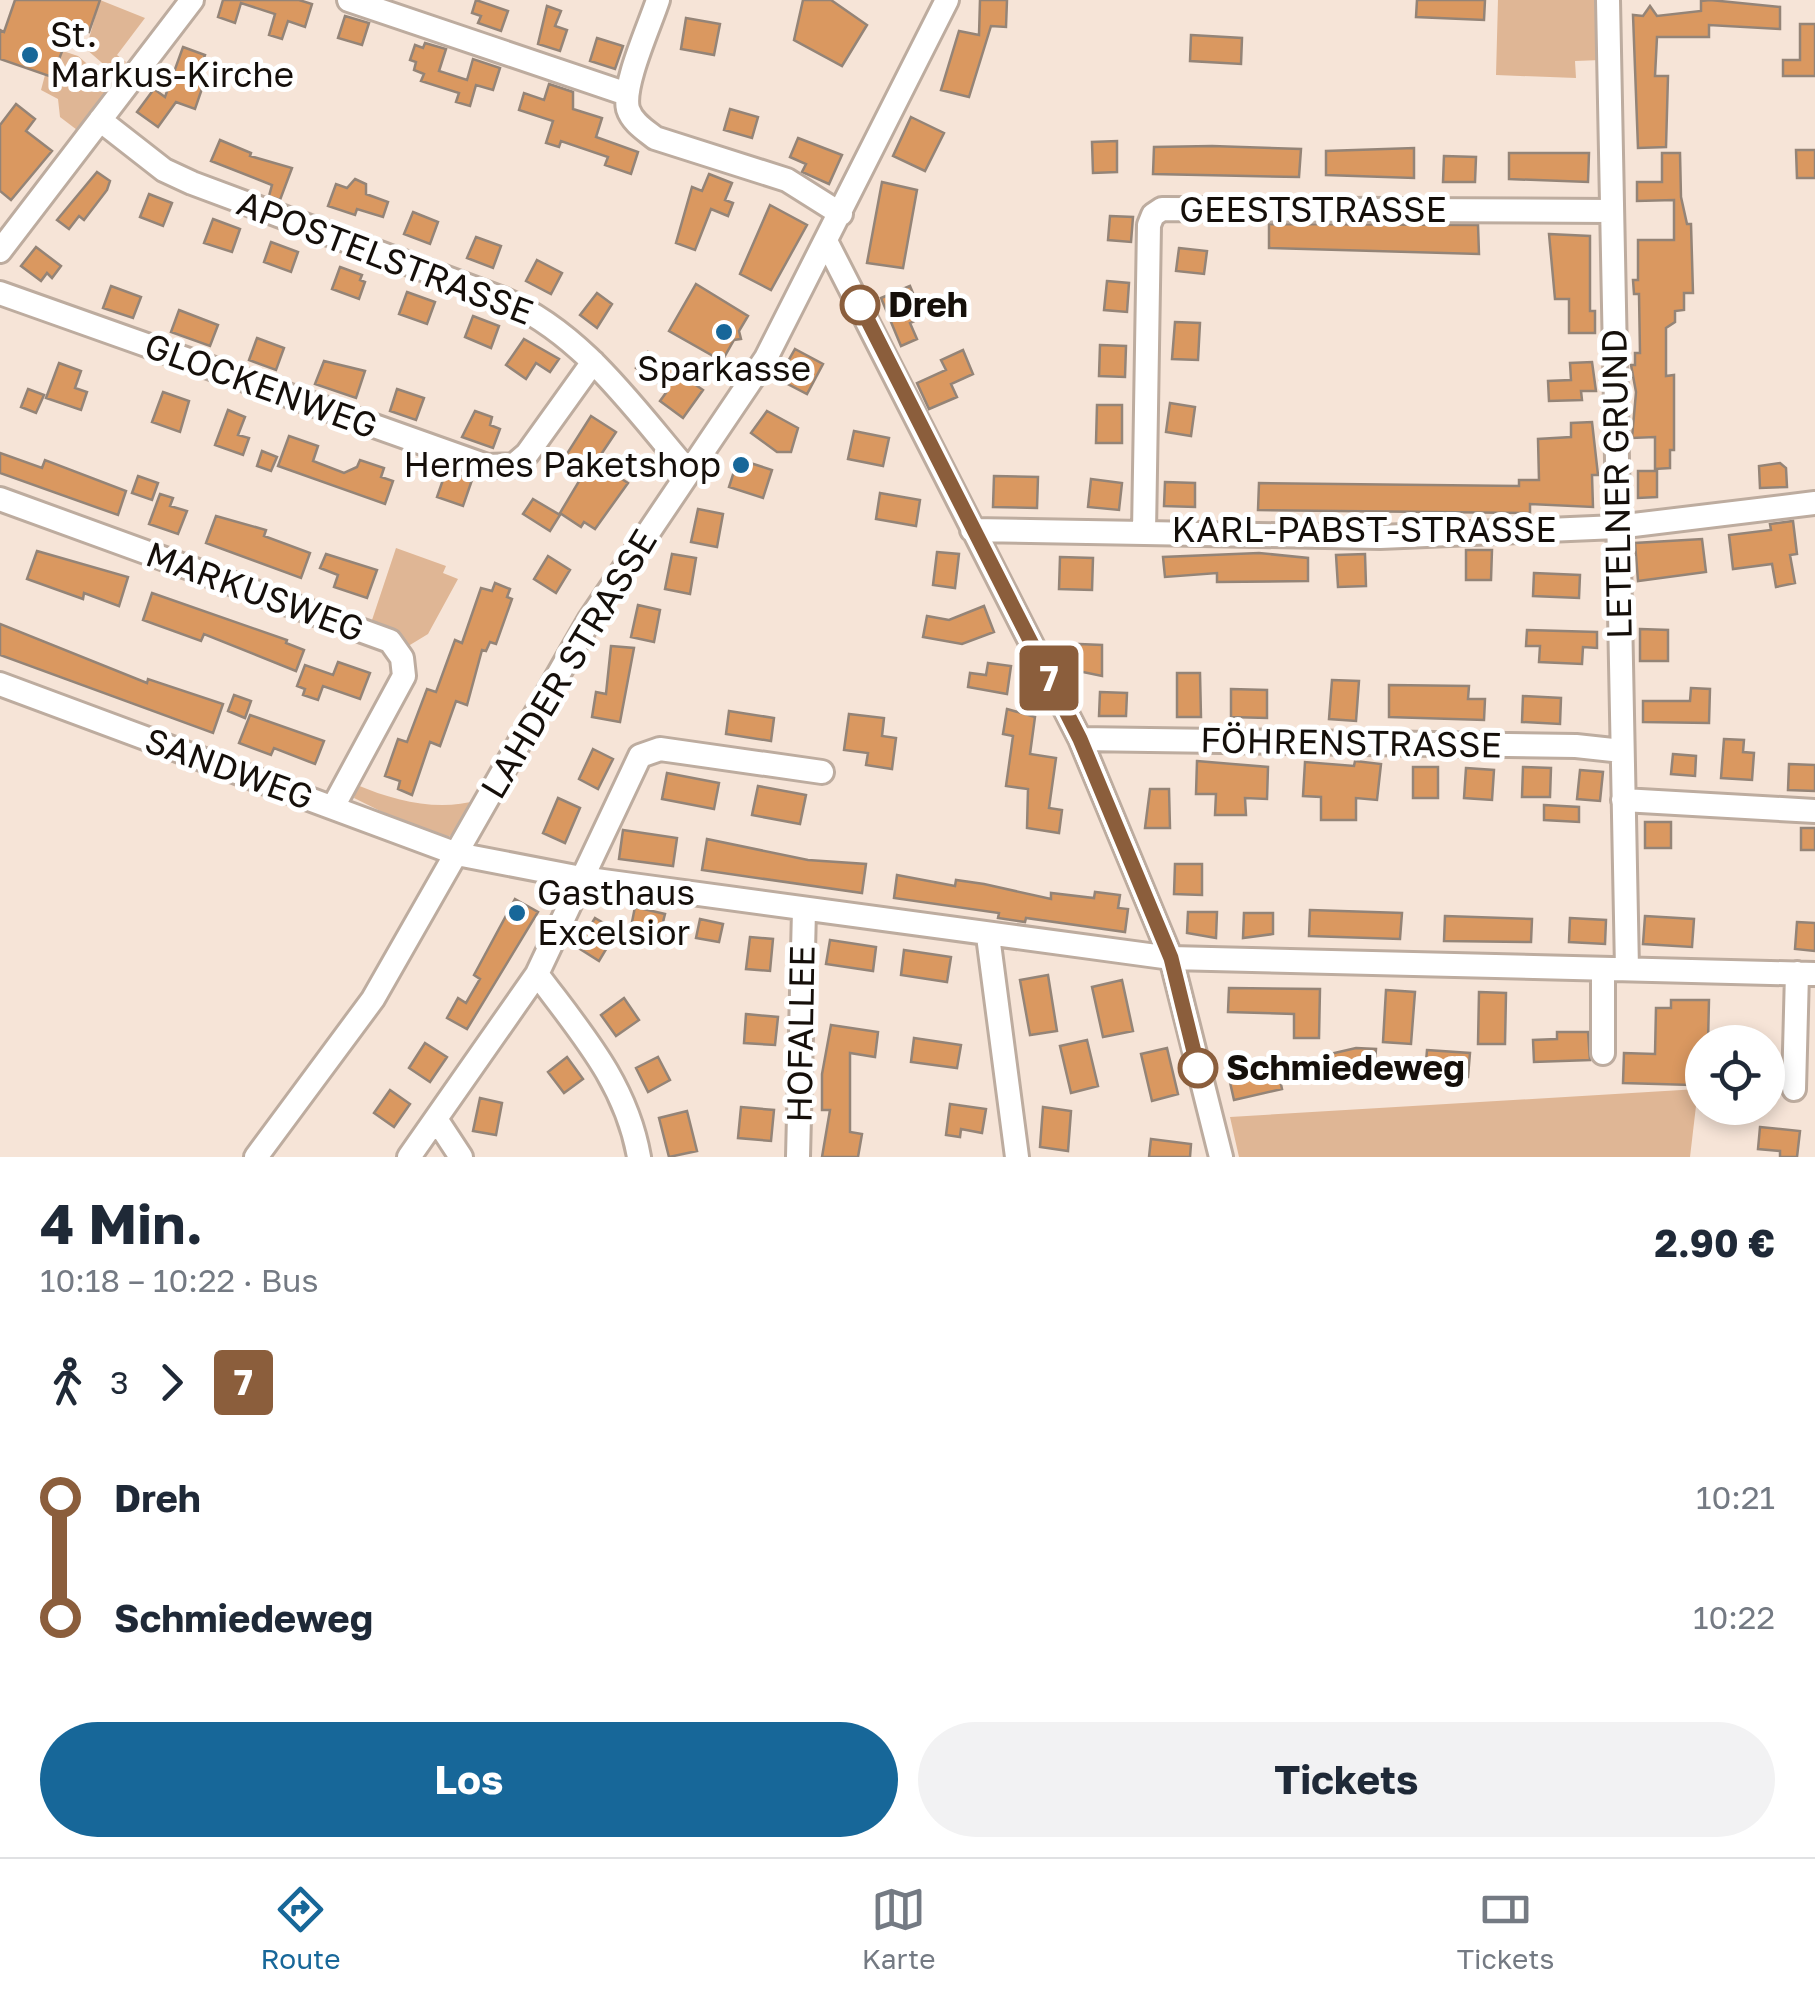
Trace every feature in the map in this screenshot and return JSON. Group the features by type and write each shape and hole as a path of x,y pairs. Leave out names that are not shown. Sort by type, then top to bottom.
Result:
{"street":[{"path":"349,0 627,94"},
{"path":"658,0 627,94 628,111 655,138 786,180 841,214"},
{"name":"LAHDER STRASSE","path":"256,1157 373,999 590,619 766,358 946,0"},
{"name":"LETELNER GRUND","path":"1608,0 1627,969"},
{"path":"0,251 100,120 182,2"},
{"name":"APOSTELSTRASSE","path":"100,120 164,170 192,183 546,320 593,362 687,470"},
{"name":"GEESTSTRASSE","path":"1144,532 1149,226 1153,215 1162,209 1612,211"},
{"path":"827,242 1080,739 1171,958 1221,1157"},
{"name":"GLOCKENWEG","path":"0,293 473,462 502,468 528,454 593,362"},
{"name":"MARKUSWEG","path":"0,499 390,642 402,658 404,676 333,807"},
{"name":"KARL-PABST-STRASSE","path":"972,530 1380,537 1617,527 1815,503"},
{"name":"SANDWEG","path":"0,684 457,854"},
{"name":"FÖHRENSTRASSE","path":"1080,739 1576,746 1622,751"},
{"path":"409,1157 536,974 633,766 648,752 660,749 822,772"},
{"path":"1623,800 1815,811"},
{"path":"457,854 581,878 1171,958 1806,973 1794,1089"},
{"name":"HOFALLEE","path":"798,1157 804,910"},
{"path":"988,936 1017,1157"},
{"path":"1603,970 1603,1053"},
{"path":"536,974 610,1074 632,1117 639,1157"},
{"path":"436,1119 460,1157"}],"shaded area":[{"path":"100,0 145,18 117,55 126,62 116,75 86,49"},
{"path":"1498,0 1598,0 1601,60 1575,61 1576,78 1496,75"},
{"path":"63,51 78,56 115,88 81,133 60,117 58,99 41,90 45,75 52,77"},
{"path":"396,548 446,566 443,573 458,579 428,634 405,648 370,626"},
{"path":"357,785 386,796 433,805 478,800 460,830 441,841 354,798"},
{"path":"1685,1090 1685,1125 1694,1125 1690,1157 1239,1157 1230,1117"}],"building":[{"path":"15,0 100,0 89,32 72,26 52,77 0,59 0,30 4,32"},
{"path":"223,0 299,0 312,4 305,27 288,21 282,39 269,35 275,14 241,3 235,23 218,17"},
{"path":"476,0 508,11 501,31 478,23 481,16 472,13"},
{"path":"803,0 831,0 867,25 842,66 794,40"},
{"path":"980,0 1007,0 1006,27 991,26 969,97 941,90 959,31 979,35"},
{"path":"1417,0 1485,0 1484,20 1416,17"},
{"path":"1701,1 1780,7 1780,29 1709,25 1709,37 1657,37 1655,76 1668,76 1666,147 1638,148 1633,15 1643,16 1650,6 1657,16 1701,11"},
{"path":"547,6 561,11 555,26 567,30 560,51 538,44"},
{"path":"345,16 369,23 362,45 338,38"},
{"path":"686,18 720,24 714,55 681,49"},
{"path":"1800,24 1815,24 1815,76 1783,76 1783,60 1800,60"},
{"path":"1191,35 1242,38 1241,64 1190,61"},
{"path":"597,38 623,46 615,69 590,61"},
{"path":"425,43 446,49 439,71 467,80 473,59 500,68 493,90 476,85 470,106 456,102 459,93 421,81 424,74 414,70 416,62 410,60 415,45 423,48"},
{"path":"183,47 205,55 196,81 204,83 195,109 176,102 158,127 137,112 154,89 165,97"},
{"path":"549,84 573,92 573,109 602,118 596,137 638,152 631,174 605,165 608,157 561,141 559,147 546,143 553,121 519,110 524,93 544,100"},
{"path":"16,104 35,119 26,131 52,151 11,200 0,191 0,125"},
{"path":"730,109 758,117 752,138 724,130"},
{"path":"911,117 944,133 925,171 893,156"},
{"path":"798,138 842,155 829,184 802,172 806,164 790,157"},
{"path":"220,140 251,153 250,156 292,168 280,200 269,196 272,185 211,161"},
{"path":"1117,141 1117,172 1093,173 1092,142"},
{"path":"1154,147 1301,149 1299,177 1153,174"},
{"path":"1414,148 1414,178 1326,175 1326,151"},
{"path":"1796,150 1815,150 1815,178 1797,178"},
{"path":"1509,153 1589,153 1588,182 1509,179"},
{"path":"1662,153 1680,153 1681,197 1687,224 1691,224 1693,293 1684,293 1684,310 1675,311 1675,322 1666,328 1666,376 1674,375 1674,450 1670,450 1670,468 1655,469 1655,437 1632,438 1636,392 1631,365 1635,365 1635,353 1640,353 1639,294 1634,294 1633,280 1638,280 1638,240 1674,240 1674,200 1637,201 1637,182 1662,182"},
{"path":"1444,156 1476,157 1475,182 1443,182"},
{"path":"97,172 110,181 107,190 84,220 79,216 69,229 57,220"},
{"path":"709,174 732,183 725,200 733,203 728,216 711,209 695,250 676,243 692,187 702,191"},
{"path":"355,179 366,184 366,194 388,202 383,217 357,209 355,215 328,206 336,184 347,188"},
{"path":"882,182 917,190 903,268 867,263"},
{"path":"149,194 172,203 163,226 140,217"},
{"path":"770,205 807,225 771,290 740,274"},
{"path":"413,212 438,222 430,244 404,234"},
{"path":"1110,216 1133,217 1131,242 1108,240"},
{"path":"213,219 240,229 232,252 204,243"},
{"path":"1269,224 1478,225 1479,254 1269,248"},
{"path":"1549,234 1590,236 1590,311 1595,311 1595,333 1569,333 1569,299 1555,299"},
{"path":"476,237 501,246 493,268 467,258"},
{"path":"271,242 298,252 291,272 264,262"},
{"path":"36,247 61,266 52,278 47,273 41,281 21,266"},
{"path":"1179,248 1207,251 1204,274 1176,271"},
{"path":"537,260 562,273 551,294 526,281"},
{"path":"340,267 362,275 360,280 365,282 359,299 332,289"},
{"path":"1107,281 1129,283 1127,312 1104,310"},
{"path":"696,284 748,316 739,331 741,339 734,340 722,361 669,331"},
{"path":"111,286 141,297 133,318 103,308"},
{"path":"910,286 923,317 910,323 917,339 901,346 881,298"},
{"path":"407,292 435,302 427,324 399,314"},
{"path":"597,293 612,304 597,328 580,315"},
{"path":"179,310 218,325 210,346 171,332"},
{"path":"473,316 499,326 491,348 465,337"},
{"path":"1175,322 1200,323 1198,360 1172,359"},
{"path":"257,338 284,348 276,370 249,360"},
{"path":"524,339 559,359 550,372 536,363 526,379 506,365"},
{"path":"1100,345 1126,346 1125,377 1099,376"},
{"path":"795,349 823,364 807,394 778,379"},
{"path":"963,350 973,374 951,384 957,397 929,409 917,383 946,370 941,360"},
{"path":"648,352 703,390 683,418 660,401 668,390 636,368"},
{"path":"324,361 365,371 356,398 315,384"},
{"path":"1592,362 1596,391 1581,391 1582,400 1549,401 1548,381 1571,380 1570,363"},
{"path":"59,363 81,371 75,388 87,392 81,410 46,398"},
{"path":"28,389 44,395 36,413 21,407"},
{"path":"397,389 424,398 416,420 390,411"},
{"path":"163,392 189,401 180,432 152,422"},
{"path":"1170,403 1195,407 1191,436 1166,432"},
{"path":"1097,405 1122,405 1122,443 1096,443"},
{"path":"228,410 245,417 238,435 249,438 243,455 215,445"},
{"path":"475,411 492,417 490,425 500,429 493,448 462,437"},
{"path":"767,411 798,428 791,452 777,452 751,433"},
{"path":"591,416 616,432 596,462 628,483 595,529 584,522 581,527 560,513 584,473 563,460"},
{"path":"1592,422 1598,475 1592,475 1593,507 1530,504 1530,513 1258,510 1259,483 1519,486 1519,480 1539,480 1538,439 1571,437 1571,423"},
{"path":"854,431 889,438 883,466 848,459"},
{"path":"289,436 318,446 313,461 344,473 357,467 360,460 384,468 381,477 393,481 385,504 278,466"},
{"path":"262,451 277,457 271,471 257,466"},
{"path":"0,453 42,468 45,460 126,491 118,515 0,473"},
{"path":"738,459 772,470 763,498 729,487"},
{"path":"1780,463 1786,468 1787,487 1760,488 1759,466"},
{"path":"446,471 472,480 463,506 437,497"},
{"path":"1638,471 1657,471 1657,497 1638,498"},
{"path":"138,476 158,483 152,500 132,493"},
{"path":"994,476 1038,477 1037,508 993,507"},
{"path":"1091,479 1122,483 1119,510 1088,507"},
{"path":"1165,482 1195,483 1195,507 1164,506"},
{"path":"880,493 920,500 916,526 876,519"},
{"path":"160,494 173,498 170,506 187,511 178,534 149,524"},
{"path":"533,499 560,515 550,531 523,514"},
{"path":"698,509 723,514 717,547 691,542"},
{"path":"216,516 266,530 264,536 310,553 301,578 206,543"},
{"path":"1793,521 1797,554 1790,555 1795,583 1776,587 1772,564 1733,569 1729,535 1771,530 1770,524"},
{"path":"1702,539 1706,572 1638,581 1635,543"},
{"path":"1466,550 1492,550 1491,580 1466,580"},
{"path":"37,551 128,577 119,606 84,593 83,599 27,579"},
{"path":"937,552 959,554 955,588 933,585"},
{"path":"1259,553 1308,558 1308,581 1217,582 1217,573 1165,577 1163,557"},
{"path":"326,554 377,570 367,598 334,587 338,575 320,568"},
{"path":"672,554 696,558 690,594 665,589"},
{"path":"1365,554 1366,586 1338,587 1336,555"},
{"path":"548,556 570,570 556,593 534,579"},
{"path":"1060,557 1093,558 1092,590 1059,589"},
{"path":"1534,573 1580,575 1579,598 1533,596"},
{"path":"495,583 510,589 507,597 512,599 496,644 490,642 486,651 482,650 467,705 456,701 440,746 430,742 412,795 398,789 400,781 385,776 398,739 407,742 427,689 436,692 455,640 462,643 481,588 492,591"},
{"path":"152,593 287,640 286,643 304,650 296,671 204,634 201,641 143,620"},
{"path":"638,605 660,610 654,642 631,637"},
{"path":"984,606 994,632 962,644 923,637 927,616 949,620"},
{"path":"0,624 147,683 148,679 223,704 213,733 0,655"},
{"path":"1640,629 1668,630 1668,661 1640,661"},
{"path":"1527,630 1597,632 1597,648 1583,647 1582,664 1539,662 1540,646 1526,646"},
{"path":"1079,644 1102,645 1102,676 1078,671"},
{"path":"611,646 634,648 620,722 592,717 596,692 606,694"},
{"path":"338,662 370,673 360,699 323,686 318,700 303,695 305,689 297,686 305,665 333,675"},
{"path":"988,663 1011,666 1007,694 968,687 970,673 986,675"},
{"path":"1177,673 1200,673 1201,717 1177,717"},
{"path":"1332,680 1359,681 1356,721 1329,719"},
{"path":"1389,685 1469,686 1468,699 1485,699 1484,720 1389,717"},
{"path":"1691,688 1710,689 1709,723 1643,722 1643,701 1690,701"},
{"path":"1231,689 1267,690 1267,718 1231,717"},
{"path":"1100,692 1127,693 1126,716 1099,716"},
{"path":"234,695 251,701 245,718 228,711"},
{"path":"1523,696 1561,698 1560,724 1522,722"},
{"path":"1007,709 1035,717 1030,754 1056,758 1049,808 1062,810 1059,833 1027,828 1028,789 1006,786 1013,736 1003,734"},
{"path":"729,711 774,718 771,741 726,734"},
{"path":"849,714 884,718 882,736 896,738 892,769 866,765 868,753 844,750"},
{"path":"250,715 324,741 315,764 274,748 271,755 239,743"},
{"path":"1724,739 1744,740 1743,752 1754,753 1752,780 1721,778"},
{"path":"593,749 613,759 598,789 579,779"},
{"path":"1673,754 1696,756 1695,776 1671,774"},
{"path":"1197,761 1268,767 1267,799 1245,798 1246,815 1215,815 1216,794 1196,794"},
{"path":"1355,761 1381,764 1377,800 1356,798 1356,820 1321,820 1321,797 1303,796 1305,762 1354,766"},
{"path":"1789,764 1815,765 1815,791 1788,790"},
{"path":"1413,767 1438,767 1438,798 1413,798"},
{"path":"1523,767 1551,768 1550,797 1522,797"},
{"path":"1466,768 1494,770 1492,800 1464,798"},
{"path":"1580,770 1603,772 1600,801 1577,799"},
{"path":"667,773 719,783 714,809 662,799"},
{"path":"758,786 806,795 800,824 752,815"},
{"path":"1150,789 1169,789 1170,828 1145,828"},
{"path":"558,798 580,808 565,843 543,833"},
{"path":"1544,805 1579,807 1579,822 1544,820"},
{"path":"1645,822 1671,822 1671,848 1645,848"},
{"path":"1801,828 1815,828 1815,850 1801,850"},
{"path":"623,830 677,838 673,866 619,859"},
{"path":"707,839 808,860 866,864 862,893 702,870"},
{"path":"1175,864 1202,864 1202,895 1174,894"},
{"path":"897,875 955,886 956,880 984,884 1051,899 1051,893 1094,898 1095,892 1120,895 1118,908 1128,909 1125,932 1026,918 1025,922 998,918 999,913 894,898"},
{"path":"515,899 538,912 467,1029 447,1018 458,998 466,1003 480,979 474,975"},
{"path":"635,907 665,914 659,938 630,932"},
{"path":"1310,910 1402,913 1400,939 1309,936"},
{"path":"1188,912 1217,912 1216,938 1187,933"},
{"path":"1244,913 1273,913 1273,934 1243,938"},
{"path":"1445,916 1532,919 1531,942 1444,941"},
{"path":"1645,916 1694,919 1692,947 1643,944"},
{"path":"595,918 617,931 599,961 577,947"},
{"path":"1570,918 1606,920 1605,944 1569,942"},
{"path":"700,919 723,924 719,942 696,938"},
{"path":"1797,922 1815,923 1815,951 1795,949"},
{"path":"750,937 773,939 770,971 746,969"},
{"path":"830,940 876,947 873,971 826,964"},
{"path":"904,950 951,957 947,982 901,975"},
{"path":"1048,975 1057,1031 1030,1035 1020,980"},
{"path":"1122,980 1133,1031 1103,1037 1092,987"},
{"path":"1229,988 1320,989 1319,1038 1294,1038 1294,1014 1228,1012"},
{"path":"1386,990 1415,992 1411,1044 1383,1042"},
{"path":"1479,992 1506,993 1505,1044 1478,1044"},
{"path":"624,998 639,1020 616,1036 601,1015"},
{"path":"1671,1000 1709,1000 1708,1025 1685,1025 1685,1085 1623,1083 1624,1053 1655,1054 1656,1008 1671,1008"},
{"path":"746,1014 778,1017 775,1045 744,1043"},
{"path":"831,1025 878,1032 875,1057 850,1053 850,1132 862,1134 858,1157 822,1157 830,1110 822,1110 822,1074"},
{"path":"1557,1032 1588,1032 1590,1060 1534,1062 1533,1040 1557,1039"},
{"path":"914,1038 961,1045 957,1068 911,1062"},
{"path":"1087,1040 1098,1086 1071,1093 1060,1046"},
{"path":"425,1043 447,1057 430,1082 409,1068"},
{"path":"1167,1048 1178,1094 1152,1101 1141,1054"},
{"path":"1356,1048 1376,1049 1374,1074 1329,1072 1330,1054"},
{"path":"1427,1050 1470,1053 1468,1077 1425,1074"},
{"path":"567,1057 583,1079 564,1093 548,1072"},
{"path":"658,1057 670,1080 648,1092 636,1068"},
{"path":"1277,1066 1282,1089 1234,1100 1229,1078"},
{"path":"390,1090 410,1104 394,1127 374,1113"},
{"path":"480,1098 502,1103 496,1135 473,1131"},
{"path":"950,1104 986,1109 982,1133 961,1129 960,1137 946,1135"},
{"path":"741,1107 774,1110 771,1141 738,1138"},
{"path":"1043,1107 1071,1111 1068,1151 1040,1147"},
{"path":"687,1111 697,1151 669,1157 659,1118"},
{"path":"1760,1127 1800,1131 1797,1157 1780,1157 1780,1151 1758,1149"},
{"path":"1151,1139 1191,1144 1190,1157 1149,1157"}],"bus line":[{"name":"7","path":"860,305 1080,739 1171,958 1198,1068"}],"place":[{"name":"St. Markus-Kirche","path":"30,55"},
{"name":"Dreh","path":"860,305"},
{"name":"Sparkasse","path":"724,332"},
{"name":"Hermes Paketshop","path":"741,465"},
{"name":"Gasthaus Excelsior","path":"517,913"},
{"name":"Schmiedeweg","path":"1198,1068"}]}
